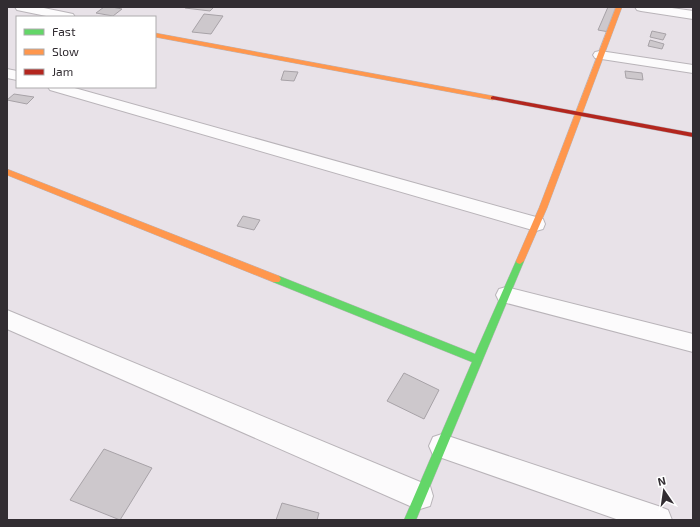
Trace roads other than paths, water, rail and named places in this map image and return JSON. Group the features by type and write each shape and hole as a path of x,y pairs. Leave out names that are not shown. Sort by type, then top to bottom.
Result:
{"street":[{"path":"21,7 64,16"},
{"path":"410,520 536,224 619,7"},
{"path":"641,7 693,15"},
{"path":"156,35 693,135"},
{"path":"600,55 693,69"},
{"path":"59,88 536,224"},
{"path":"7,172 478,360"},
{"path":"506,294 693,343"},
{"path":"7,319 420,496"},
{"path":"442,446 658,520"}]}
